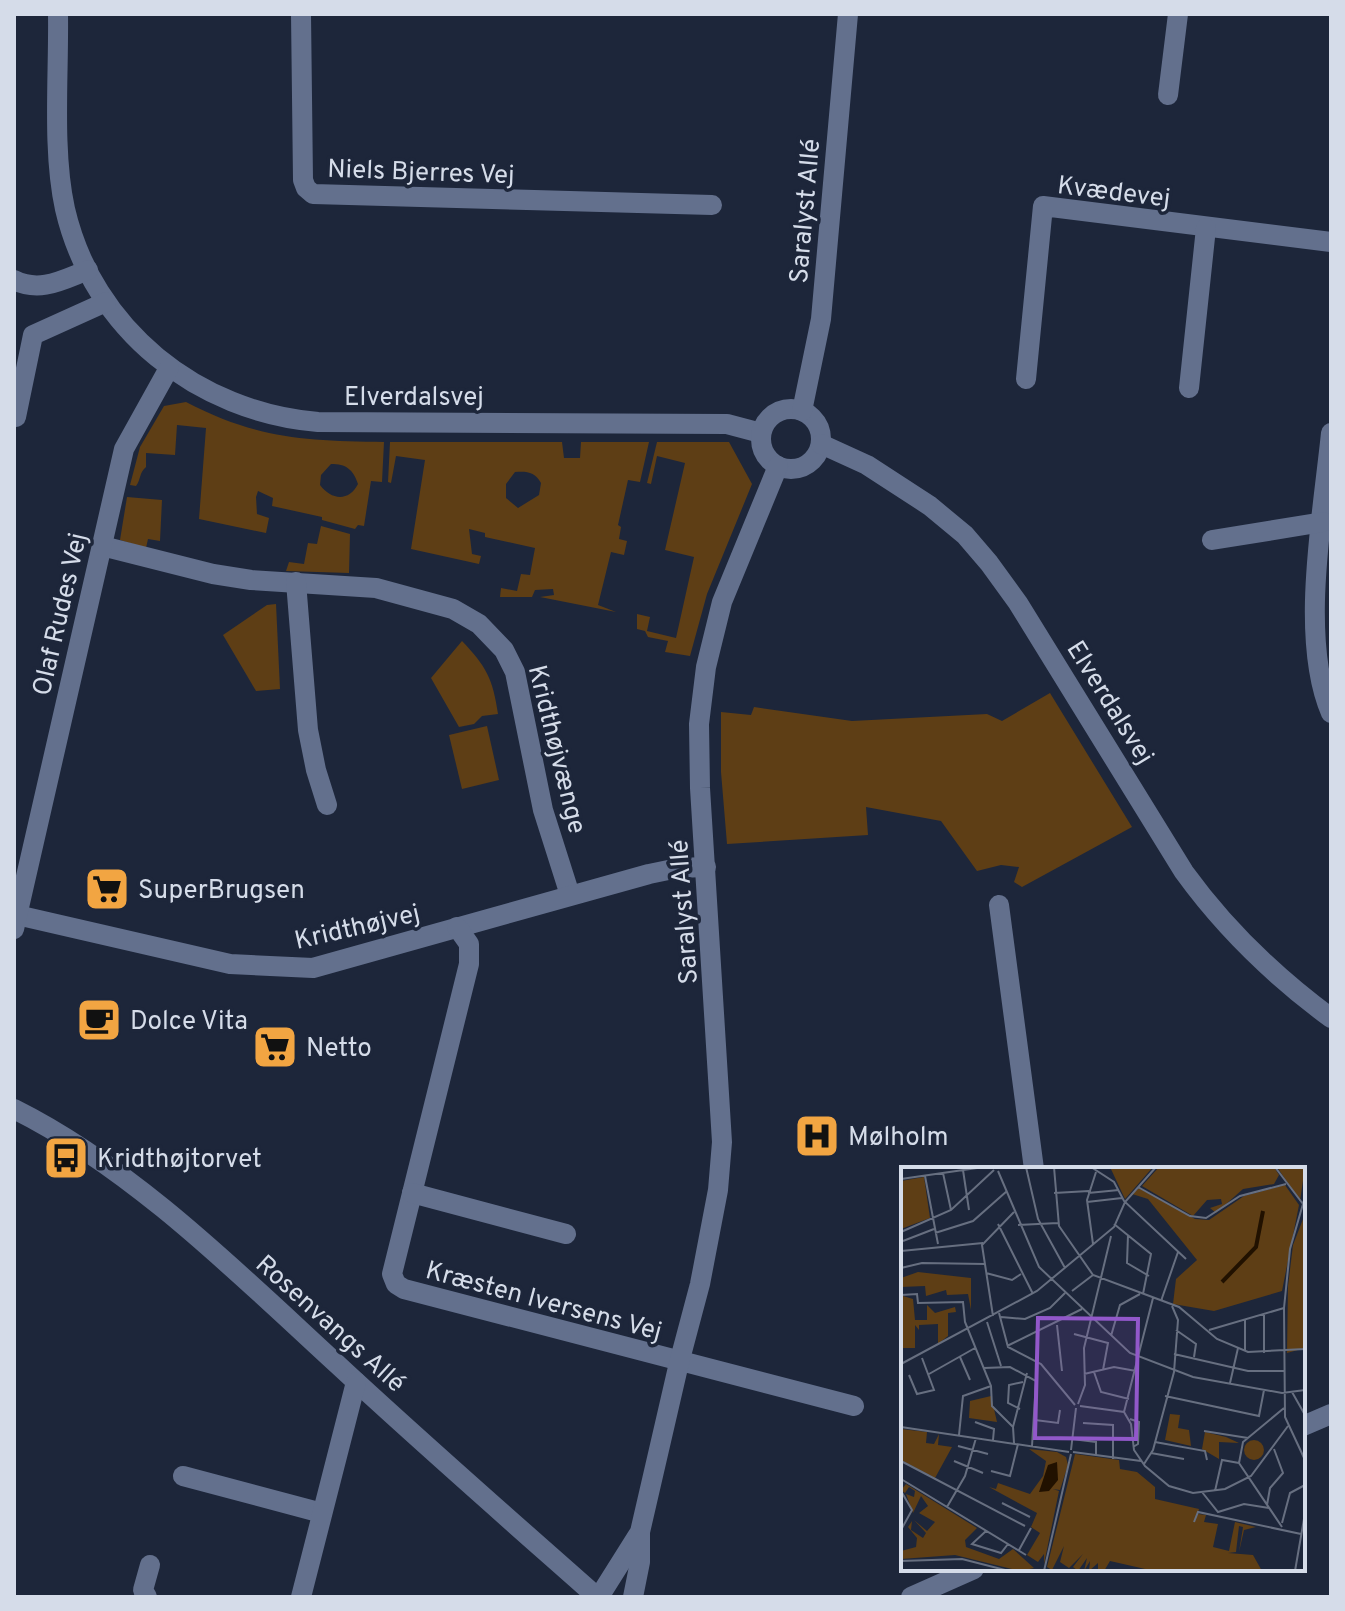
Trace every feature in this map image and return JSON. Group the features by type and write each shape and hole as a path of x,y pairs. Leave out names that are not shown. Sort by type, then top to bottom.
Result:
{"street":[{"name":"Elverdalsvej","path":"58,14 59,170 76,247 106,302 147,350 169,368 218,397 267,415 289,419 332,422 727,424 761,433"},
{"name":"Niels Bjerres Vej","path":"301,14 303,180 313,194 712,205"},
{"name":"Saralyst Allé","path":"802,411 821,319 848,14"},
{"path":"1168,95 1178,14"},
{"name":"Kvædevej","path":"1026,379 1043,206 1331,242"},
{"path":"1189,388 1206,228"},
{"path":"14,280 26,286 41,287 88,270"},
{"path":"16,417 33,335 106,302"},
{"name":"Olaf Rudes Vej","path":"15,922 124,449 169,368"},
{"path":"781,410 802,411 817,424 821,444 817,455 800,468 778,466 762,449 761,433 772,415 781,410"},
{"path":"1331,433 1314,630 1318,665 1331,713"},
{"name":"Elverdalsvej","path":"821,444 867,465 930,506 965,535 1018,603 1184,872 1210,908 1252,954 1290,988 1331,1018"},
{"name":"Saralyst Allé","path":"633,1597 640,1562 640,1532 713,1220 722,1142 699,724 706,667 722,602 778,466"},
{"path":"1212,540 1323,522"},
{"name":"Kridthøjvænge","path":"102,546 213,574 251,580 376,588 453,609 492,635 515,672 543,810 570,895"},
{"path":"296,582 308,730 327,805"},
{"name":"Kridthøjvej","path":"15,922 230,964 313,968 649,874 706,867"},
{"path":"999,905 1034,1167"},
{"name":"Kræsten Iversens Vej","path":"457,927 469,944 469,964 392,1274 396,1284 404,1289 679,1363"},
{"name":"Rosenvangs Allé","path":"14,1109 72,1143 129,1183 240,1275 598,1597"},
{"path":"412,1193 566,1234"},
{"path":"679,1363 854,1406"},
{"path":"301,1597 356,1382"},
{"path":"1305,1425 1331,1414"},
{"path":"183,1476 322,1513"},
{"name":"Saralyst Allé","path":"598,1597 640,1532"},
{"path":"147,1597 143,1590 150,1565"},
{"path":"911,1597 970,1571"}],"shaded area":[{"path":"186,402 236,424 282,436 384,442 382,482 371,481 364,526 358,525 355,529 322,520 322,517 272,506 273,498 258,491 257,514 269,518 266,533 199,519 206,428 177,425 175,455 146,453 146,467 136,486 130,485 140,447 164,406","holes":["331,464 348,468 358,484 345,496 329,494 320,485 321,475"]},
{"path":"390,442 562,442 564,458 580,458 581,442 649,442 640,482 628,480 618,525 621,527 619,539 627,541 624,555 611,552 598,605 616,612 540,597 554,595 553,589 535,590 532,597 500,597 501,588 517,591 521,574 530,575 535,548 485,537 485,533 469,529 472,554 481,556 479,564 411,549 425,460 396,456 391,483 388,482","holes":["515,472 533,474 541,483 539,495 518,508 506,498 506,484"]},
{"path":"657,442 729,442 752,484 707,594 690,656 665,652 668,641 648,637 645,631 637,629 637,614 650,617 647,631 676,638 694,557 665,550 685,463 657,456 651,484 647,483"},
{"path":"127,497 162,500 160,541 148,539 146,548 120,540"},
{"path":"321,526 350,534 349,573 286,571 289,562 304,564 308,543 317,544"},
{"path":"276,604 280,689 256,691 223,635 267,605"},
{"path":"462,641 487,674 498,714 482,716 474,724 459,727 431,678"},
{"path":"1050,693 1132,827 1022,887 1014,882 1019,867 1001,865 977,871 941,821 866,807 868,835 727,844 721,772 721,712 751,715 754,707 852,721 987,714 1002,721"},
{"path":"487,726 499,780 462,789 449,735"}],"place":[{"name":"SuperBrugsen","path":"107,889"},
{"name":"Dolce Vita","path":"99,1020"},
{"name":"Netto","path":"275,1047"},
{"name":"Mølholm","path":"817,1136"},
{"name":"Kridthøjtorvet","path":"66,1158"}]}
